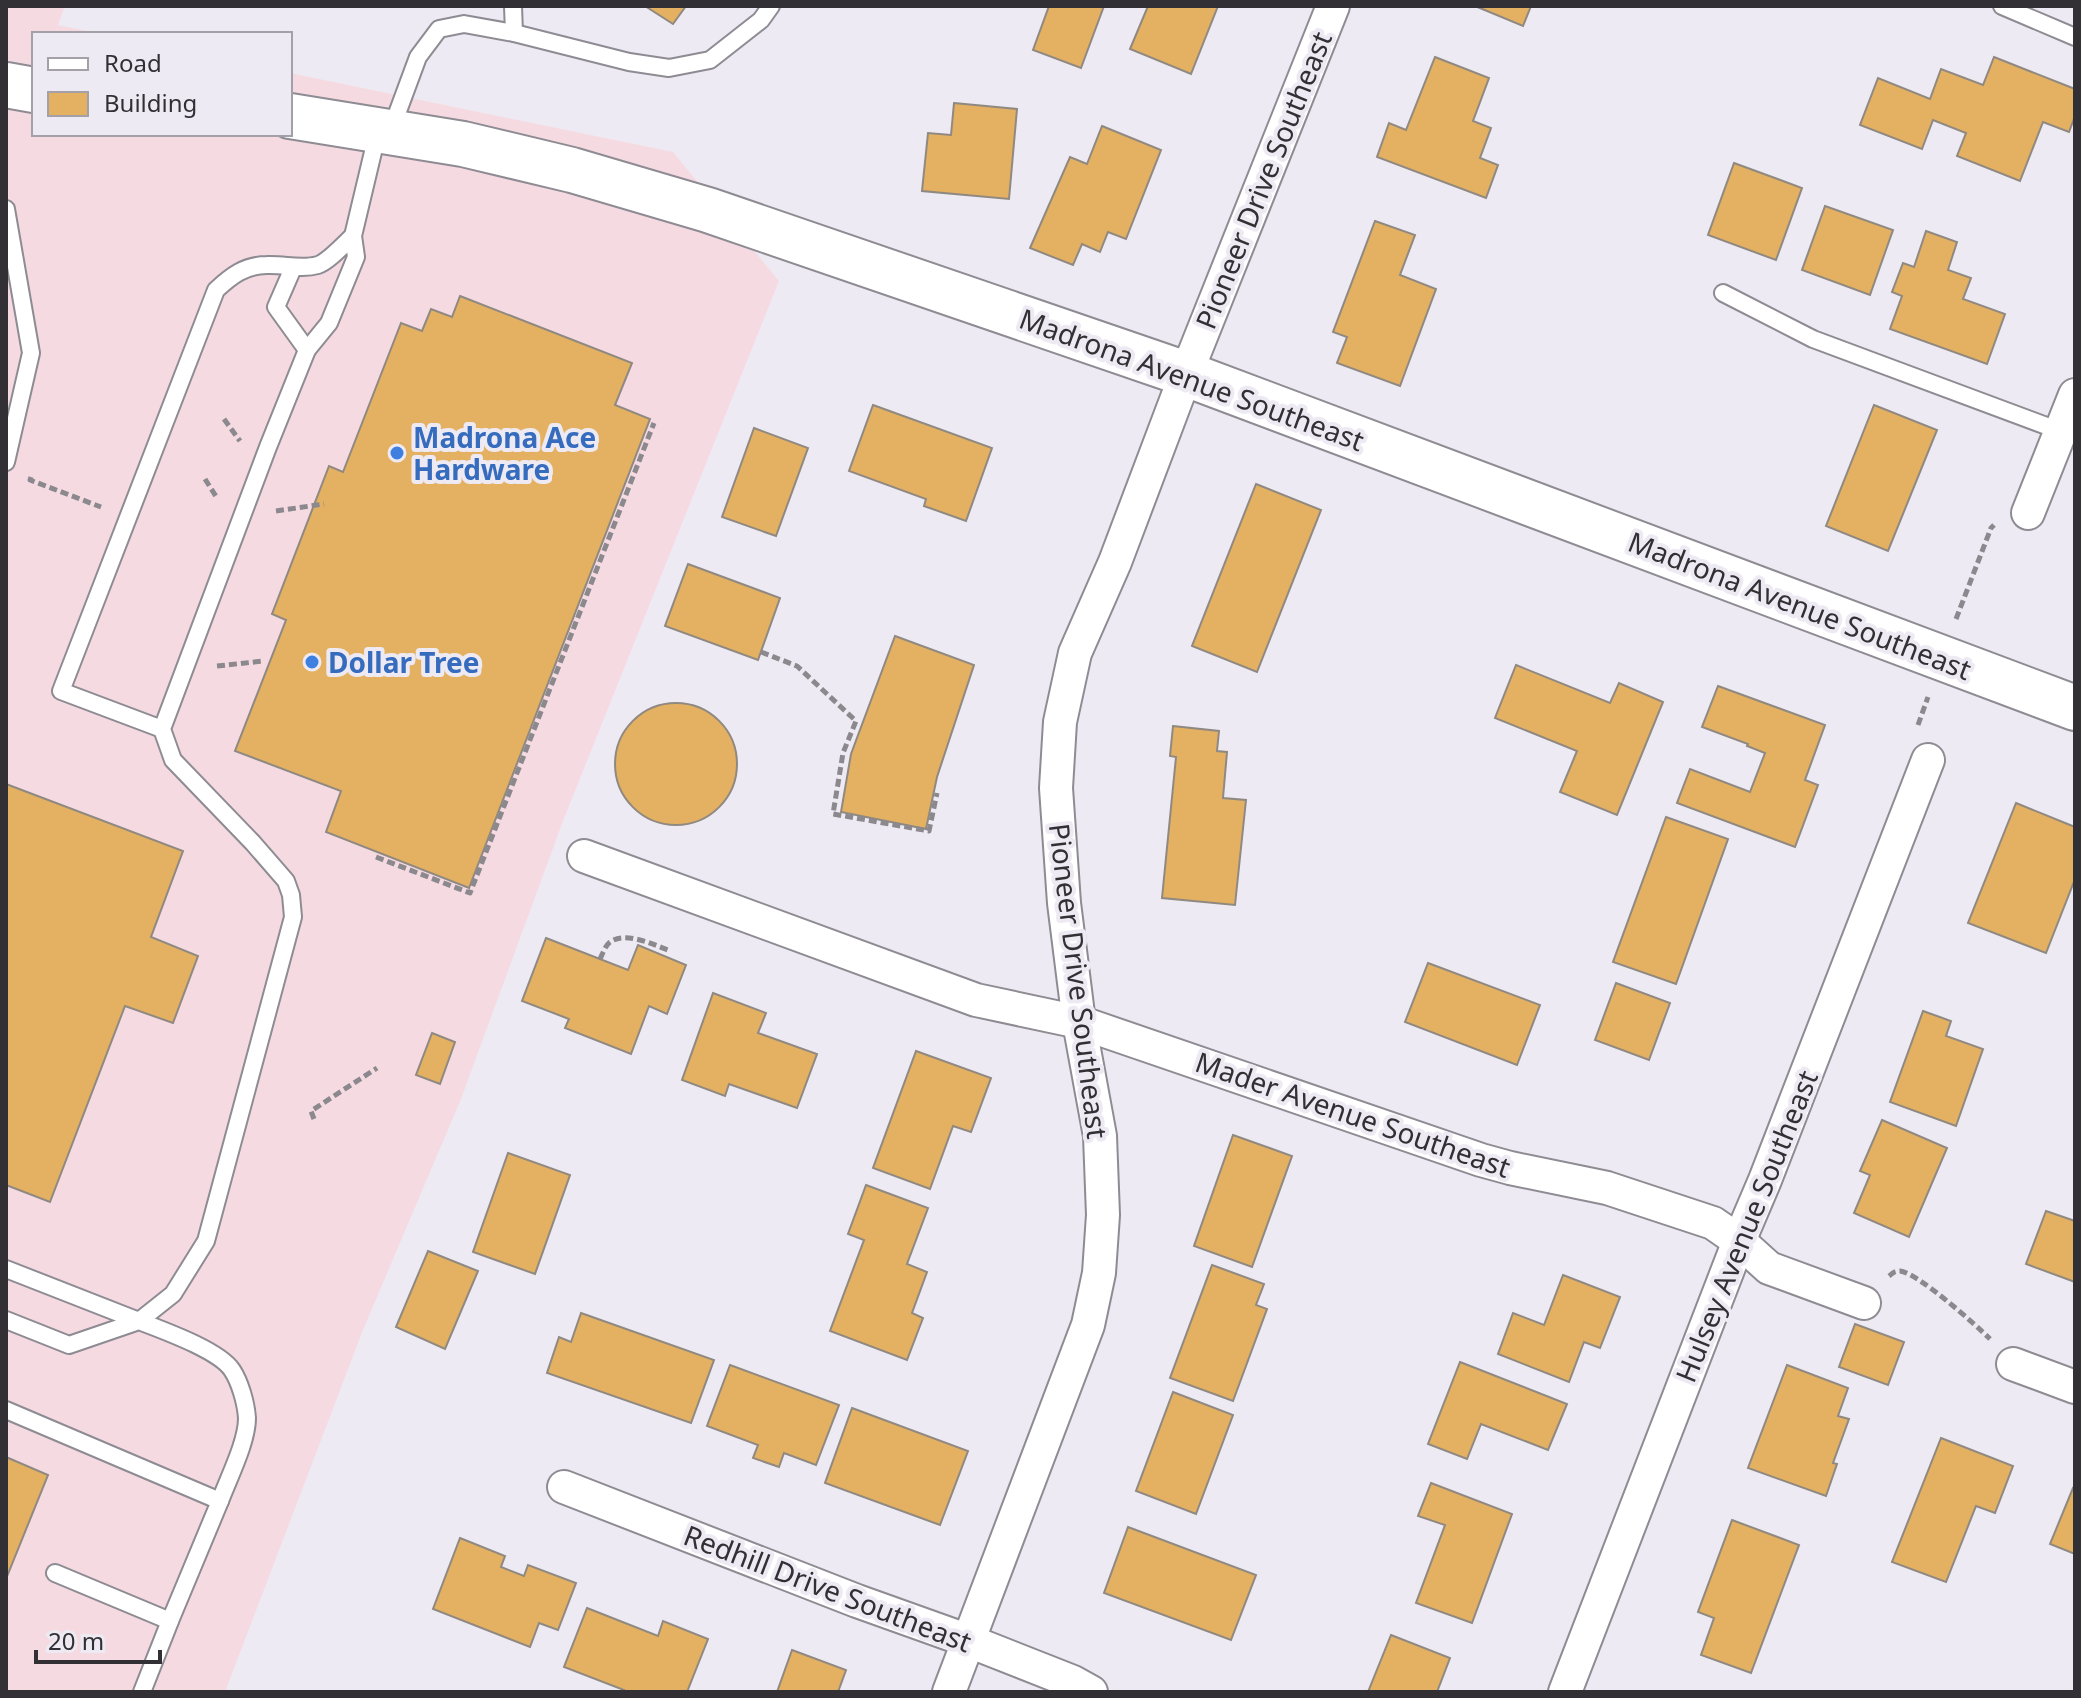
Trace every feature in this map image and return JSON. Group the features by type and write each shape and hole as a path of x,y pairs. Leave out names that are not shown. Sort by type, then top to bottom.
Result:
{"main road":[{"path":"6,85 32,90"},
{"name":"Madrona Avenue Southeast","path":"292,116 463,144 572,170 708,210 1186,374 2075,708"}],"street":[{"name":"Pioneer Drive Southeast","path":"949,1692 1088,1325 1099,1273 1103,1215 1100,1136 1079,1022 1064,903 1056,788 1060,722 1075,653 1115,562 1186,374 1333,6"},
{"path":"2028,513 2075,395"},
{"name":"Hulsey Avenue Southeast","path":"1565,1692 1928,760"},
{"name":"Mader Avenue Southeast","path":"584,856 976,1000 1079,1022 1481,1160 1639,1197 1713,1223 1769,1268 1864,1303"},
{"path":"2013,1364 2075,1387"},
{"name":"Redhill Drive Southeast","path":"564,1487 857,1601 969,1641 1091,1692"}],"lane":[{"path":"513,6 514,33"},
{"path":"6,1320 69,1345 139,1321 173,1294 206,1241 293,917 286,881 173,760 162,729 307,350 329,323 356,257 353,236 385,130 418,57 439,29 464,24 514,33 629,62 669,68 710,60 761,20 771,6"},
{"path":"2002,6 2075,37"},
{"path":"6,209 31,353 14,391 6,462"},
{"path":"162,729 61,691 216,290 233,274 247,268 320,265 353,236"},
{"path":"293,268 276,307 307,350"},
{"path":"1723,293 1813,339 2060,431"},
{"path":"6,1269 200,1346 231,1368 242,1393 247,1418 242,1442 142,1692"},
{"path":"6,1410 220,1501"},
{"path":"55,1573 170,1621"}],"path":[{"path":"224,419 244,447"},
{"path":"376,857 470,893 654,423"},
{"path":"36,465 30,480 73,496"},
{"path":"243,515 324,504"},
{"path":"1953,627 1979,561"},
{"path":"761,652 797,666 856,721 843,753 833,814 929,831 937,793"},
{"path":"184,669 264,661"},
{"path":"1916,729 1933,684"},
{"path":"600,959 614,939 626,938 668,950"},
{"path":"314,1119 311,1111 377,1068"},
{"path":"1864,1303 1883,1280 1894,1272 1902,1271 1972,1321 2013,1364"}],"shaded area":[{"path":"6,6 65,6 58,25 92,32 32,32 32,136 292,136 292,73 673,152 779,281 563,821 461,1099 363,1330 225,1692 6,1692"}],"building":[{"path":"645,6 686,6 673,24"},
{"path":"1049,6 1104,6 1081,68 1033,50"},
{"path":"1148,6 1218,6 1191,74 1130,49"},
{"path":"1475,6 1531,6 1523,26"},
{"path":"1435,57 1489,78 1473,121 1491,128 1480,158 1498,165 1486,198 1377,157 1389,123 1406,130"},
{"path":"1994,57 2075,89 2075,116 2069,132 2043,122 2020,181 1957,156 1966,133 1933,120 1922,149 1860,125 1878,78 1930,99 1941,69 1983,85"},
{"path":"954,103 1017,109 1009,199 922,191 928,133 951,135"},
{"path":"1102,126 1161,150 1126,239 1108,232 1100,252 1082,244 1073,265 1030,248 1070,157 1087,164"},
{"path":"1734,163 1802,188 1776,260 1708,235"},
{"path":"1825,206 1893,230 1870,295 1802,270"},
{"path":"1375,221 1415,235 1400,275 1436,289 1400,386 1337,363 1347,337 1333,332"},
{"path":"1926,231 1957,242 1948,270 1971,278 1963,299 2005,314 1987,364 1890,329 1902,296 1892,292 1903,263 1914,267"},
{"path":"460,296 632,363 615,405 650,419 469,888 326,832 341,791 235,751 286,620 272,614 329,466 343,472 401,323 422,331 431,309 452,317"},
{"path":"873,405 992,448 966,521 924,506 926,499 849,471"},
{"path":"1874,405 1937,430 1888,551 1826,526"},
{"path":"754,428 808,448 776,536 722,517"},
{"path":"1256,484 1321,510 1257,672 1192,646"},
{"path":"688,564 780,598 758,660 665,626"},
{"path":"895,636 974,665 937,777 926,829 841,812 851,754"},
{"path":"1516,665 1610,703 1619,683 1663,702 1617,815 1560,792 1577,751 1495,718"},
{"path":"1718,686 1825,725 1805,780 1818,785 1795,847 1677,803 1690,769 1750,792 1765,753 1702,727"},
{"path":"676,703 699,708 719,721 732,741 737,764 732,787 719,807 699,820 676,825 653,820 633,807 620,787 615,764 620,741 633,721 653,708"},
{"path":"1173,726 1219,731 1217,751 1227,752 1223,798 1246,800 1235,905 1162,898 1176,757 1170,756"},
{"path":"6,784 183,851 151,937 198,956 173,1023 125,1006 50,1202 6,1185"},
{"path":"2016,803 2075,827 2075,879 2046,953 1968,923"},
{"path":"1666,817 1728,839 1676,984 1613,962"},
{"path":"546,938 628,970 638,945 686,965 667,1014 649,1006 631,1054 565,1028 569,1019 522,1001"},
{"path":"1428,963 1540,1005 1517,1065 1405,1022"},
{"path":"1616,983 1670,1003 1649,1060 1595,1040"},
{"path":"713,993 766,1013 758,1033 817,1054 797,1108 729,1084 725,1096 682,1080"},
{"path":"1923,1011 1951,1021 1946,1036 1983,1049 1956,1126 1890,1102"},
{"path":"432,1033 455,1042 440,1084 416,1075"},
{"path":"916,1051 991,1078 971,1132 953,1126 930,1189 873,1168"},
{"path":"1882,1120 1947,1148 1909,1237 1854,1213 1870,1175 1860,1171"},
{"path":"1233,1135 1292,1156 1252,1267 1194,1246"},
{"path":"508,1153 570,1175 535,1274 473,1252"},
{"path":"866,1185 928,1208 907,1264 927,1272 912,1313 923,1318 907,1360 830,1331 864,1240 848,1234"},
{"path":"2046,1211 2075,1221 2075,1282 2026,1264"},
{"path":"428,1251 478,1271 445,1349 396,1327"},
{"path":"1212,1265 1264,1284 1256,1305 1267,1309 1233,1401 1170,1378"},
{"path":"1563,1275 1620,1297 1600,1348 1584,1342 1569,1382 1498,1354 1513,1313 1544,1325"},
{"path":"581,1313 714,1360 691,1423 547,1373 559,1337 571,1342"},
{"path":"1855,1324 1904,1342 1888,1385 1839,1367"},
{"path":"1460,1362 1567,1404 1548,1450 1481,1424 1467,1459 1428,1444"},
{"path":"730,1365 839,1405 816,1465 784,1453 779,1467 753,1458 758,1445 707,1426"},
{"path":"1787,1365 1848,1388 1838,1416 1849,1419 1833,1463 1837,1464 1826,1496 1748,1468"},
{"path":"1173,1392 1233,1415 1196,1514 1136,1491"},
{"path":"852,1408 968,1451 940,1525 825,1483"},
{"path":"1941,1438 2013,1466 1995,1513 1976,1506 1946,1582 1892,1562"},
{"path":"6,1457 48,1475 6,1579"},
{"path":"1431,1483 1512,1514 1472,1623 1416,1603 1445,1525 1418,1516"},
{"path":"2075,1489 2075,1554 2050,1544"},
{"path":"1732,1520 1799,1545 1751,1673 1701,1655 1714,1618 1698,1612"},
{"path":"1128,1527 1256,1575 1231,1640 1104,1593"},
{"path":"460,1538 505,1556 501,1567 524,1576 528,1565 576,1583 558,1630 539,1623 530,1647 433,1609"},
{"path":"587,1608 658,1636 663,1621 708,1639 687,1692 623,1692 564,1667"},
{"path":"1391,1635 1450,1658 1437,1692 1368,1692"},
{"path":"792,1650 846,1670 838,1692 777,1692"}],"place":[{"name":"Madrona Ace Hardware","path":"397,453"},
{"name":"Dollar Tree","path":"312,662"}]}
